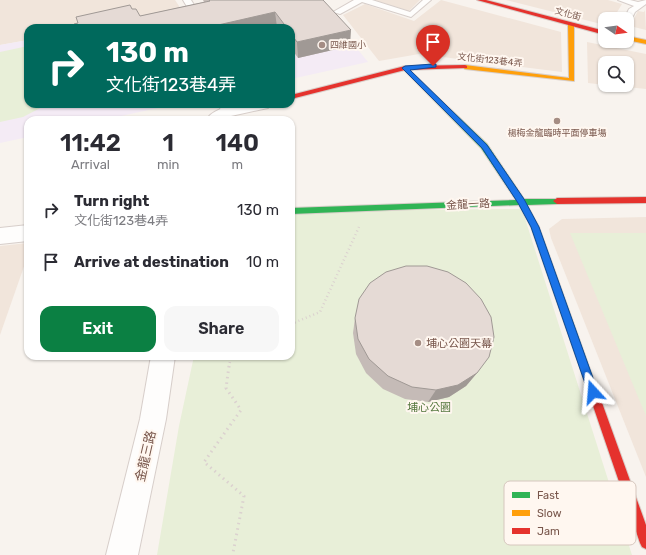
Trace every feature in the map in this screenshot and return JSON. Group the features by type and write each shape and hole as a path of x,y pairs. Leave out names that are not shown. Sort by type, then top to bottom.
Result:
{"street":[{"name":"文化街","path":"480,0 598,31"},
{"name":"文化街123巷4弄","path":"295,96 405,68 421,66 446,66 572,80 571,25"},
{"path":"634,39 646,42"},
{"path":"405,68 484,146 521,202 535,227 624,481"},
{"path":"221,112 242,108"},
{"name":"金龍一路","path":"295,212 521,202 646,200"},
{"path":"0,236 24,233"},
{"name":"金龍三路","path":"122,555 153,419 162,360"},
{"path":"636,515 646,543"}],"lane":[{"path":"187,0 192,8"},
{"path":"337,12 360,0"},
{"path":"364,0 411,15 427,0"},
{"path":"622,0 639,5"},
{"path":"631,12 646,0"}],"path":[{"path":"295,322 320,312 368,209"},
{"path":"230,360 226,388 241,410 204,462 244,496 233,553"}],"shaded area":[{"path":"0,0 175,0 181,9 108,24 24,24 24,41 0,45"},
{"name":"四維國小","path":"317,0 368,62 295,78 295,24 122,24"},
{"path":"374,0 420,0 409,11"},
{"path":"441,0 561,32 562,72 419,54 379,61 343,15 365,4 414,21"},
{"path":"506,0 608,0 622,4 617,12 598,12 598,23"},
{"path":"645,10 646,30 634,27 634,18 638,11 644,12"},
{"path":"24,41 24,108 158,108 121,116 24,116 24,138 0,143 0,45"},
{"path":"587,42 598,44 598,48 616,48 646,54 646,89 634,88 634,56 598,56 598,84 588,83"},
{"path":"646,217 646,477 551,238 549,229 562,219"},
{"path":"24,243 24,266 0,335 0,246"}],"green space":[{"path":"24,47 24,108 40,108 23,117 0,122 0,52"},
{"name":"埔心公園","path":"522,209 608,481 504,481 504,545 629,545 632,555 157,555 179,426 193,360 295,360 295,211"},
{"path":"570,233 646,233 646,416"}],"building":[{"path":"209,0 323,0 351,30 297,42 295,39 295,24 284,24 275,12 222,24 74,24 78,23 76,17 130,5 132,9 136,9 140,16 210,1"},
{"name":"埔心公園天幕","path":"406,266 427,266 448,272 466,283 481,299 491,317 494,337 489,357 477,373 458,385 436,390 412,387 388,376 369,359 358,339 355,318 359,299 370,283 386,272"}],"traffic: fast":[{"path":"405,68 484,146 521,201 535,227 596,400"},
{"path":"295,211 557,201"}],"traffic: slow":[{"path":"465,67 572,80 571,25"},
{"path":"634,39 646,42"}],"traffic: jam":[{"path":"480,0 598,31"},
{"path":"295,96 405,68 465,67"},
{"path":"557,201 646,200"},
{"path":"596,400 624,481"},
{"path":"636,514 646,543"}],"place":[{"name":"四維國小","path":"322,45"},
{"name":"楊梅金龍臨時平面停車場","path":"557,121"},
{"name":"埔心公園天幕","path":"418,343"}],"route":[{"path":"433,66 405,68 484,146 521,202 535,227 593,392"}]}
